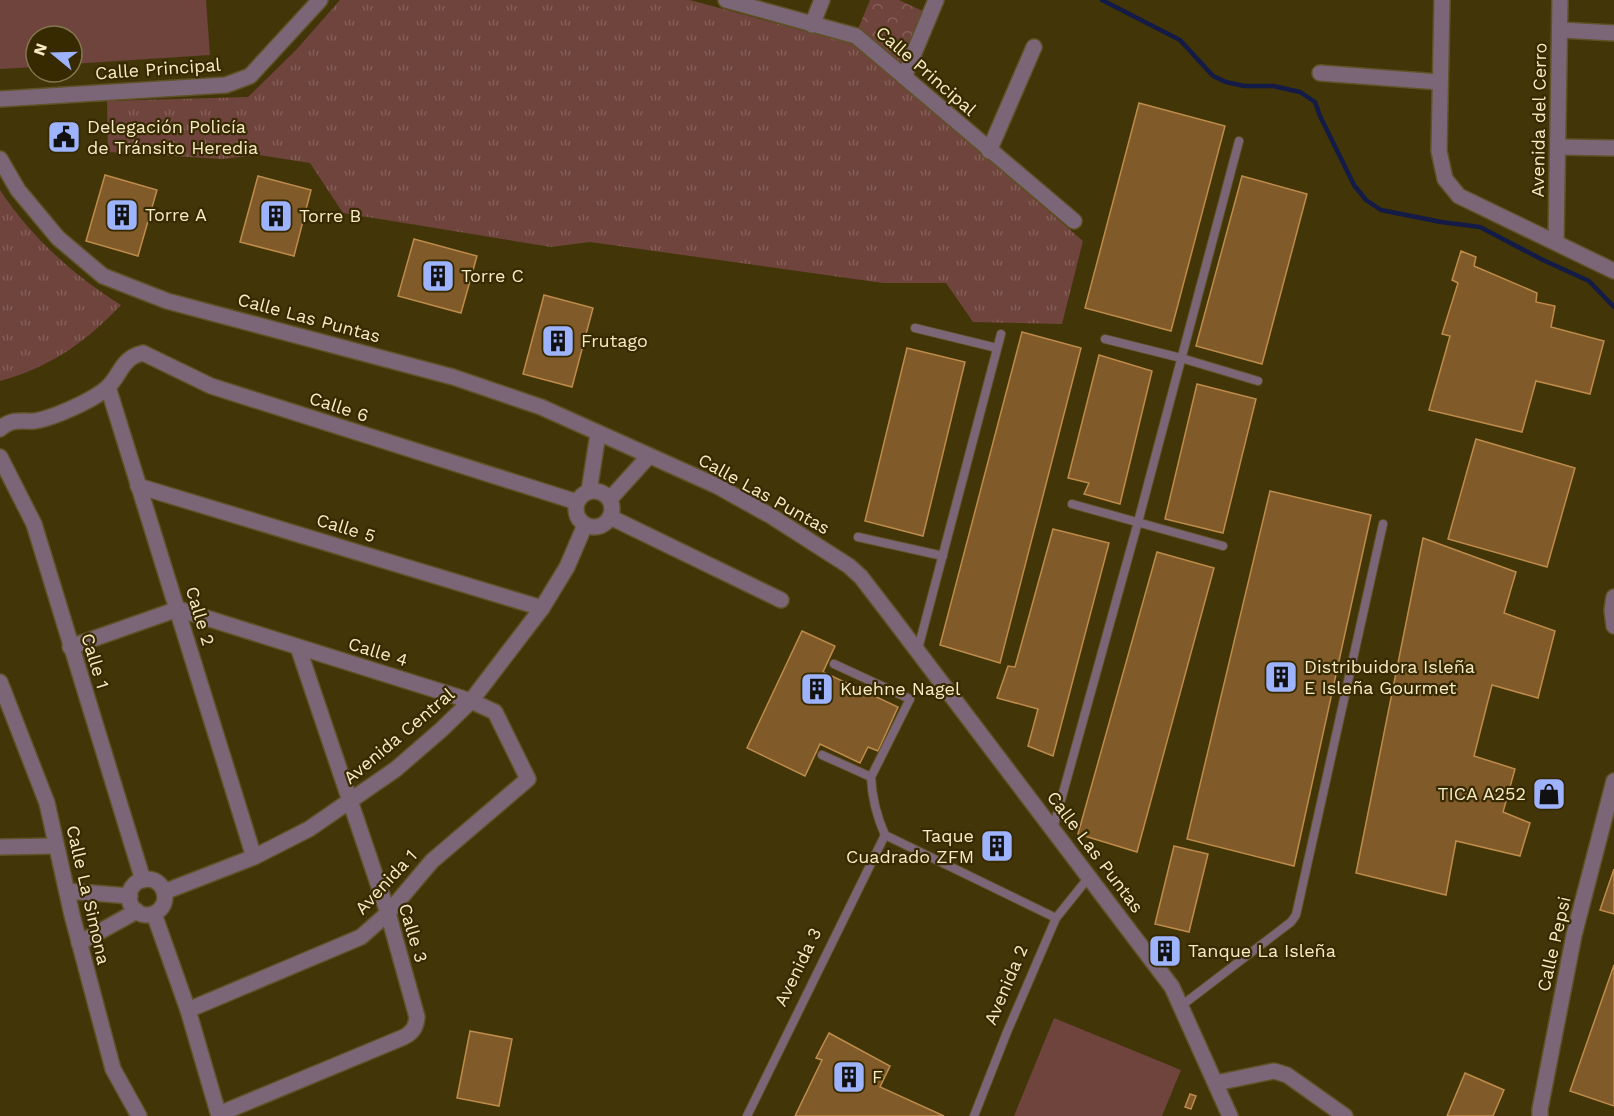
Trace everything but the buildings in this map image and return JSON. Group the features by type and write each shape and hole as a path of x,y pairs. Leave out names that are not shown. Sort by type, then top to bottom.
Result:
{"street":[{"name":"Calle Principal","path":"0,99 226,85 250,76 320,0"},
{"name":"Calle Principal","path":"726,0 856,36 1074,221"},
{"path":"812,25 822,0"},
{"path":"904,77 936,0"},
{"path":"1442,0 1439,151 1445,179 1459,196 1614,271"},
{"name":"Avenida del Cerro","path":"1556,242 1560,0"},
{"path":"1560,30 1614,33"},
{"path":"989,151 1034,47"},
{"path":"1320,73 1439,82"},
{"path":"1559,147 1614,148"},
{"name":"Calle Las Puntas","path":"0,159 18,190 58,238 103,276 167,301 453,377 541,407 717,486 771,516 849,566 918,651 1172,987 1230,1116"},
{"name":"Calle 6","path":"108,387 123,364 134,355 143,353 211,386 577,502"},
{"path":"0,429 13,420 35,421 60,413 85,402 108,387"},
{"name":"Calle 2","path":"108,387 254,857"},
{"path":"589,490 598,434"},
{"name":"Calle 1","path":"0,457 34,524 143,880"},
{"path":"610,499 648,457"},
{"name":"Calle 5","path":"138,486 542,608"},
{"path":"589,490 601,491 610,499 612,511 610,517 601,526 585,525 576,515 579,497 589,490"},
{"path":"610,517 782,600"},
{"name":"Avenida Central","path":"164,892 254,857 309,829 396,769 471,701 542,608 567,567 585,525"},
{"path":"1614,597 1612,610 1614,626"},
{"path":"70,646 178,609"},
{"name":"Calle 4","path":"178,609 471,701 495,712 528,779"},
{"name":"Calle 3","path":"219,1115 404,1037 412,1033 416,1026 417,1017 388,913 298,647"},
{"name":"Calle La Simona","path":"0,682 47,802 66,891 113,1069 139,1116"},
{"name":"Avenida 1","path":"188,1010 361,937 388,913 432,861 528,779"},
{"name":"Calle Pepsi","path":"1540,1116 1574,935 1614,781"},
{"path":"0,847 56,846"},
{"path":"143,880 156,882 164,892 162,906 154,914 148,915 132,907 130,896 135,885 143,880"},
{"path":"66,891 130,896"},
{"path":"79,943 136,911"},
{"path":"154,914 188,1010 219,1115"},
{"path":"1215,1083 1274,1071 1287,1075 1345,1116"}],"lane":[{"path":"1053,829 1138,522 1239,141"},
{"path":"915,328 997,348"},
{"path":"918,651 1001,334"},
{"path":"1105,339 1258,381"},
{"path":"1072,504 1223,546"},
{"path":"1181,1006 1292,922 1296,915 1383,524"},
{"path":"858,537 943,556"},
{"path":"834,664 910,699 871,777 876,815 885,835 1056,918"},
{"path":"822,755 871,777"},
{"name":"Avenida 3","path":"747,1116 885,835"},
{"name":"Avenida 2","path":"974,1116 1056,918 1089,877"}],"green space":[{"path":"0,0 206,0 210,55 84,63 84,24 24,24 24,68 0,69"},
{"path":"340,0 690,0 857,45 1083,241 1062,324 973,322 946,283 883,283 590,242 551,247 343,213 310,163 259,155 222,159 108,152 107,101 248,97 296,50"},
{"path":"870,0 899,0 927,13 902,68 858,29"},
{"path":"0,190 26,224 54,254 86,281 121,305 94,331 66,352 36,368 0,381"},
{"path":"1054,1018 1181,1070 1162,1116 1014,1116"}],"waterway":[{"path":"1102,0 1180,40 1213,76 1244,86 1273,86 1300,92 1315,102 1354,185 1366,200 1381,210 1480,227 1589,281 1614,307"}],"place":[{"name":"Delegación Policía de Tránsito Heredia","path":"64,137"},
{"name":"Torre A","path":"122,215"},
{"name":"Torre B","path":"276,216"},
{"name":"Torre C","path":"438,276"},
{"name":"Frutago","path":"558,341"},
{"name":"Distribuidora Isleña E Isleña Gourmet","path":"1281,677"},
{"name":"Kuehne Nagel","path":"817,689"},
{"name":"TICA A252","path":"1549,794"},
{"name":"Taque Cuadrado ZFM","path":"997,846"},
{"name":"Tanque La Isleña","path":"1165,951"},
{"name":"F","path":"849,1077"}]}
